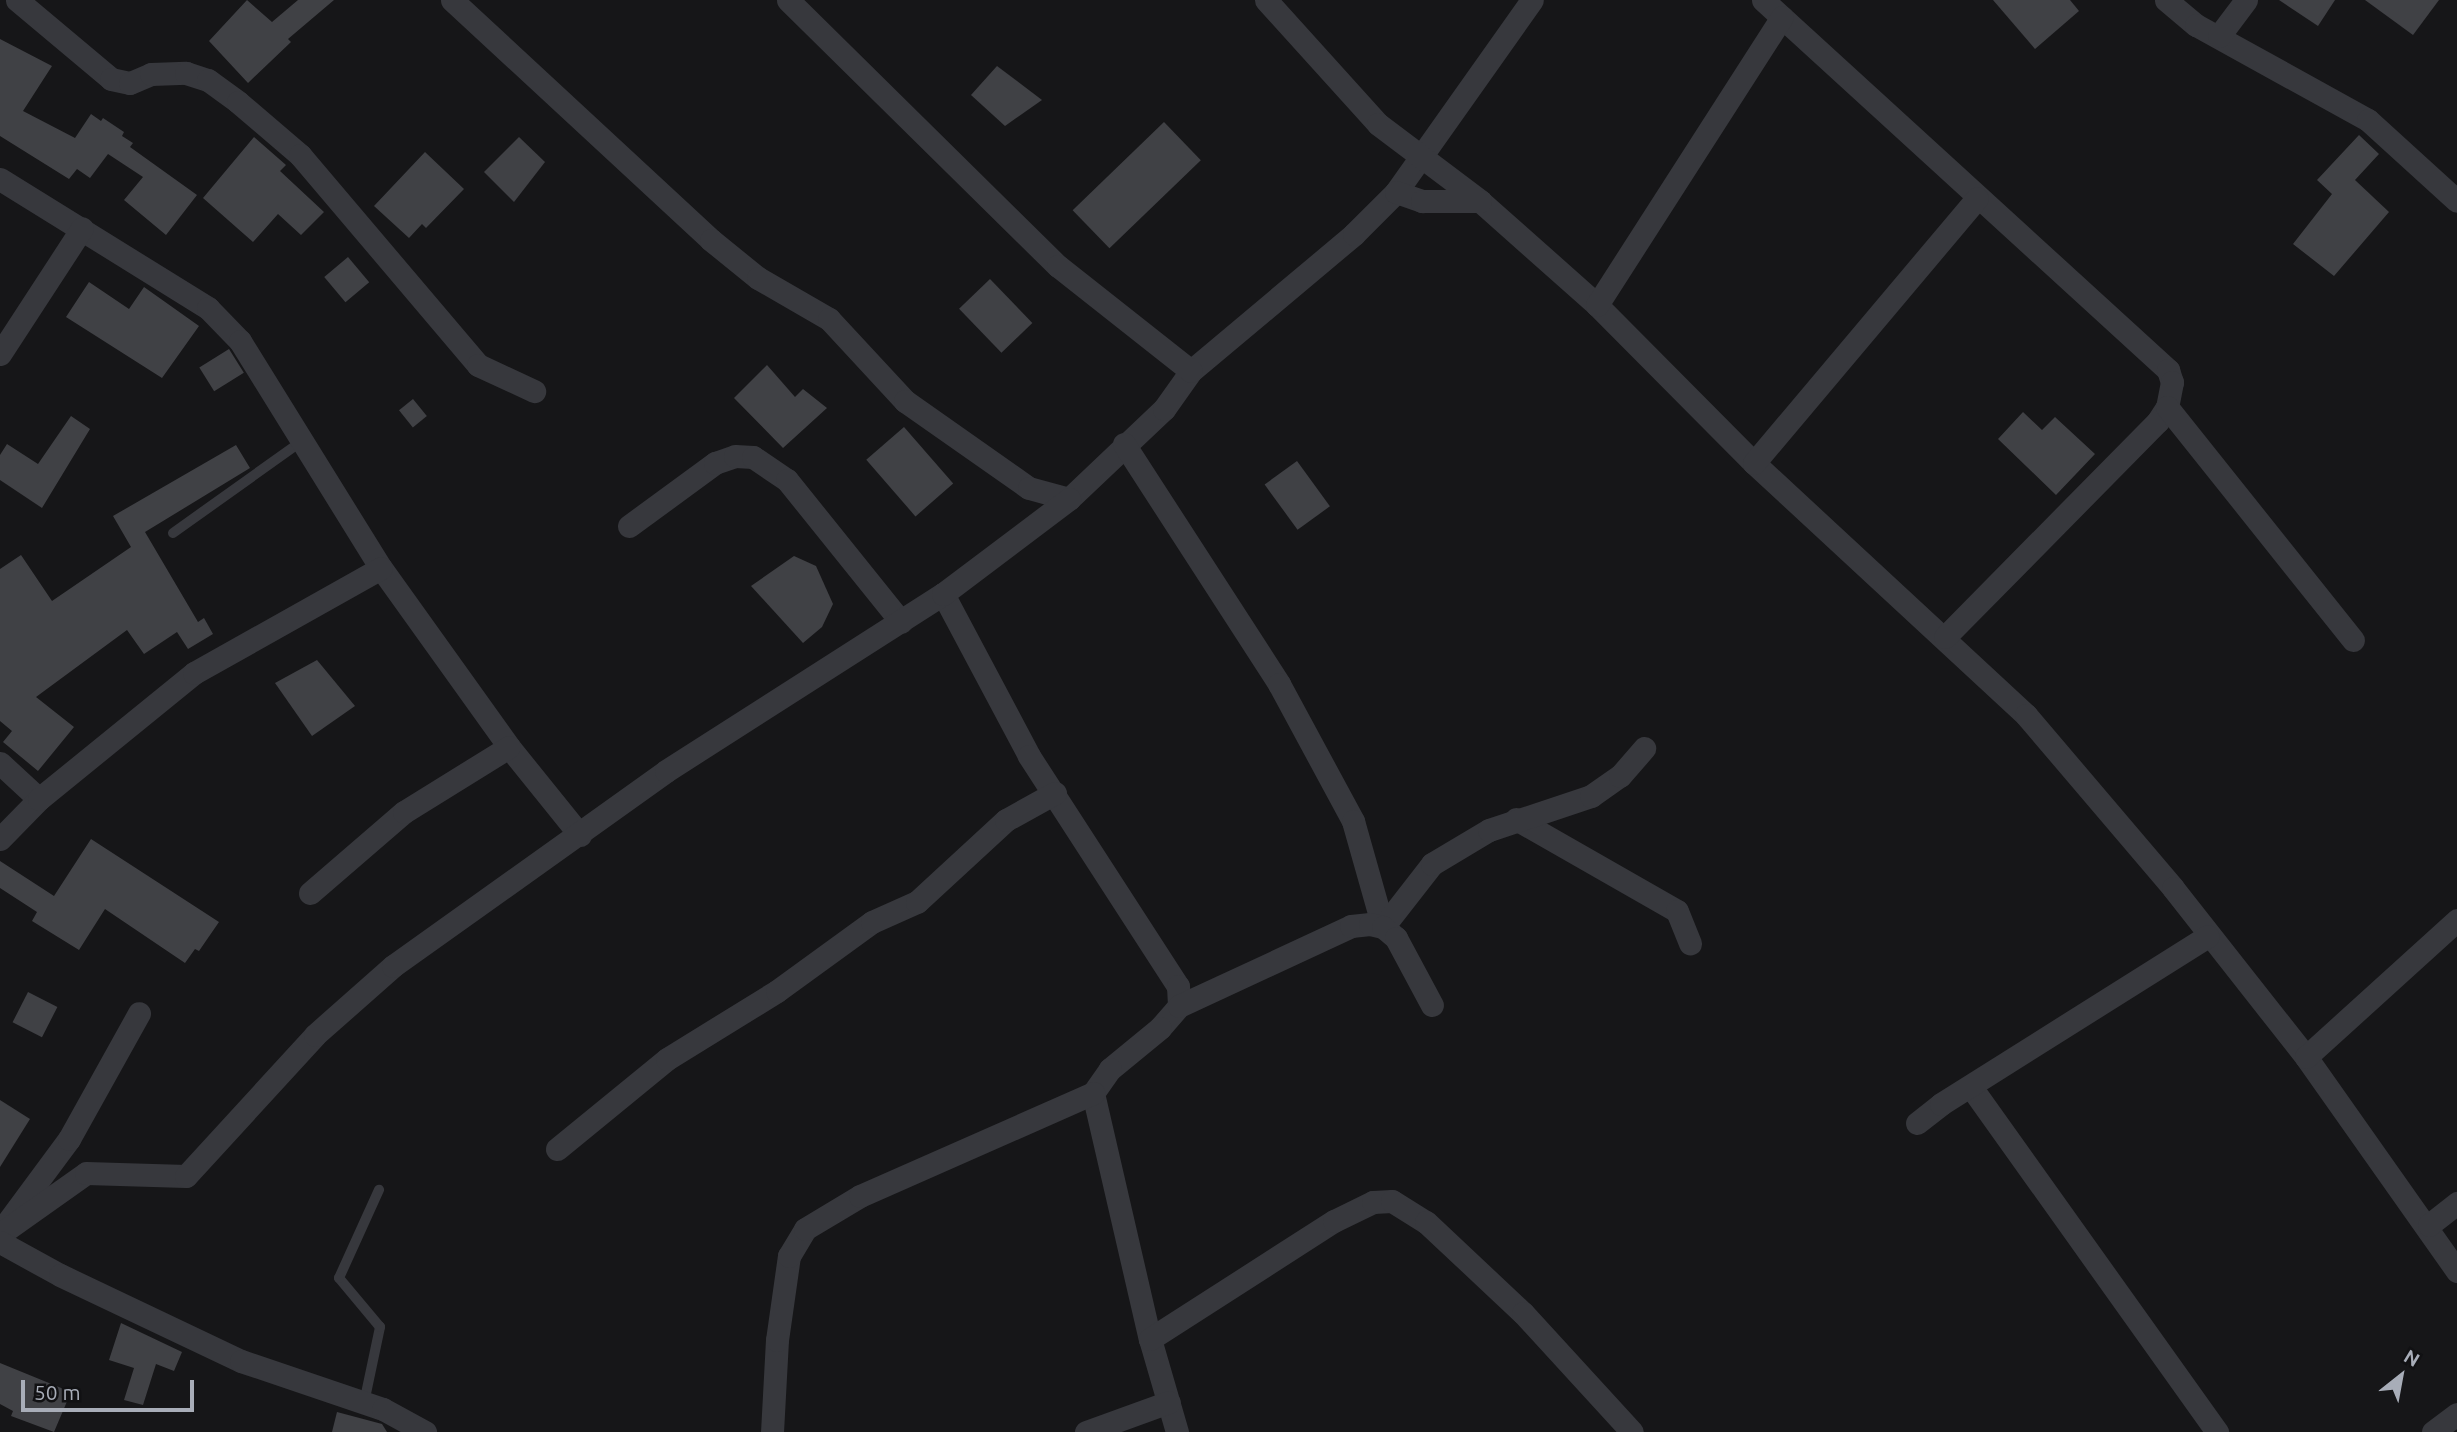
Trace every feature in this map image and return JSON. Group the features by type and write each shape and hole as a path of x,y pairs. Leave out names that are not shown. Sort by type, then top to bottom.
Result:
{"street":[{"path":"17,0 111,79 130,83 151,74 186,73 208,80 238,102 300,155 478,365 534,391"},
{"path":"452,0 711,240 758,278 829,319 905,401 1029,488 1069,499"},
{"path":"788,0 1058,266 1191,371"},
{"path":"1266,0 1378,124 1480,201 1597,305 1754,463 2026,715 2173,888 2208,936 2306,1057 2429,1225 2457,1271"},
{"path":"0,1233 86,1172 186,1176 315,1035 393,967 674,766 943,594 1069,499 1124,444 1164,409 1191,371 1354,234 1396,192 1532,0"},
{"path":"1763,0 2168,370 2172,382 2167,407 1945,638"},
{"path":"2166,0 2219,36 2368,120 2457,201"},
{"path":"2219,36 2246,0"},
{"path":"1597,305 1782,17"},
{"path":"0,178 208,308 240,341 304,439 380,568 509,747 580,835"},
{"path":"1396,192 1422,201 1480,201"},
{"path":"1754,463 1977,198"},
{"path":"0,354 82,228"},
{"path":"2167,407 2353,640"},
{"path":"1124,444 1279,684 1304,729 1353,821 1383,927 1396,938 1432,1005"},
{"path":"629,526 715,463 735,456 754,457 788,480 901,622"},
{"path":"0,839 40,799 194,673 380,568"},
{"path":"943,594 1009,720 1090,854 1178,986 1179,1006"},
{"path":"310,893 404,812 509,747"},
{"path":"1383,927 1433,864 1516,819 1591,796 1620,776 1644,748"},
{"path":"0,763 40,799"},
{"path":"557,1149 667,1059 777,992 872,922 917,902 1006,820 1055,793"},
{"path":"1516,819 1677,911 1690,943"},
{"path":"2306,1057 2457,920"},
{"path":"772,1432 777,1340 789,1256 805,1228 860,1196 1093,1093 1110,1069 1160,1028 1179,1006 1351,926 1383,927"},
{"path":"1917,1123 2208,936"},
{"path":"0,1233 69,1139 139,1013"},
{"path":"1971,1087 2217,1432"},
{"path":"1093,1093 1150,1339 1177,1432"},
{"path":"1150,1339 1334,1221 1373,1202 1392,1201 1426,1222 1523,1313 1632,1432"},
{"path":"2429,1225 2457,1203"},
{"path":"0,1241 60,1275 241,1361 364,1403 425,1432"},
{"path":"1086,1432 1169,1402"},
{"path":"2434,1432 2457,1414"}],"lane":[{"path":"173,533 304,439"},
{"path":"364,1403 380,1327 339,1278 379,1190"}],"building":[{"path":"247,0 272,22 298,0 334,0 288,39 291,42 248,83 209,41"},
{"path":"1993,0 2070,0 2079,11 2035,49"},
{"path":"2279,0 2335,0 2318,26"},
{"path":"2365,0 2439,0 2413,35"},
{"path":"0,39 52,66 23,111 75,138 91,114 101,121 103,118 124,132 122,136 133,143 130,147 197,195 166,235 124,200 143,177 108,154 90,178 77,169 69,179 0,136"},
{"path":"997,66 1042,100 1005,126 971,95"},
{"path":"1164,122 1201,160 1109,248 1073,210"},
{"path":"2359,135 2379,154 2355,180 2389,212 2334,276 2293,244 2332,194 2317,180"},
{"path":"254,137 286,165 280,171 324,212 301,235 278,214 253,242 203,198"},
{"path":"519,137 545,162 514,202 484,172"},
{"path":"425,152 464,189 426,228 422,224 409,238 374,206"},
{"path":"348,257 369,282 345,302 324,277"},
{"path":"990,279 1032,323 1001,353 959,309"},
{"path":"89,282 129,309 144,287 199,326 162,378 66,317"},
{"path":"229,349 244,373 214,391 199,368"},
{"path":"767,365 795,397 803,389 827,408 783,448 734,398"},
{"path":"413,399 427,416 413,427 399,410"},
{"path":"2023,412 2042,430 2055,417 2095,454 2056,495 1998,439"},
{"path":"71,416 90,429 42,508 0,480 0,455 7,444 38,464"},
{"path":"904,427 953,484 915,516 866,460"},
{"path":"236,445 250,468 145,532 198,622 204,618 213,634 188,649 177,632 144,654 127,630 36,697 74,727 38,771 3,742 12,731 0,721 0,569 21,555 52,601 131,547 113,516"},
{"path":"1297,461 1330,506 1298,530 1265,485"},
{"path":"794,556 816,566 833,604 822,627 803,643 751,586"},
{"path":"317,660 355,706 312,736 275,683"},
{"path":"91,839 219,922 199,951 195,949 185,963 105,909 79,950 32,921 37,912 0,888 0,861 54,896"},
{"path":"28,992 57,1007 42,1037 13,1022"},
{"path":"0,1100 30,1119 0,1167"},
{"path":"121,1323 182,1352 174,1371 156,1364 143,1405 124,1400 134,1368 109,1360"},
{"path":"0,1363 71,1392 54,1432 11,1416 13,1411 0,1404"},
{"path":"337,1412 382,1424 387,1432 332,1432"}]}
